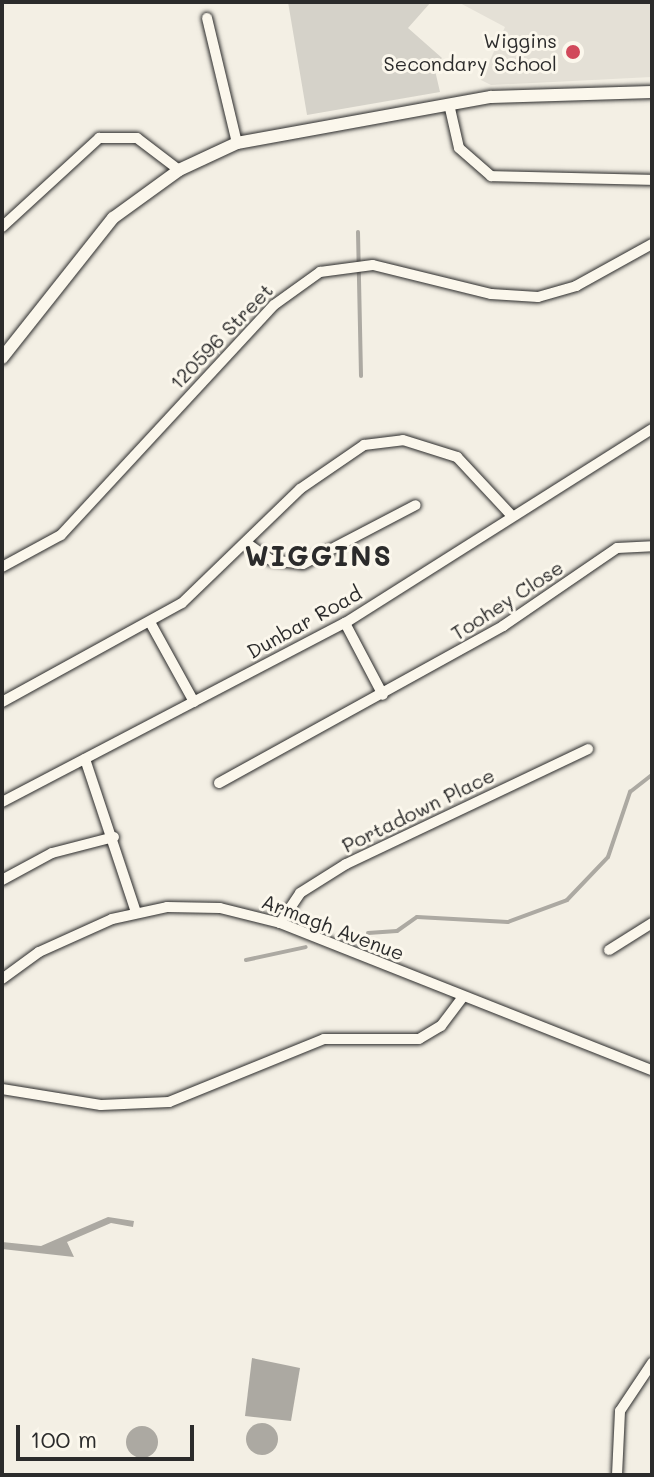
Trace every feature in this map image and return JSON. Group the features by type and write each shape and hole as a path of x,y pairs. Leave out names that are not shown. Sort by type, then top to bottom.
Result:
{"street":[{"path":"207,18 237,143"},
{"path":"2,358 89,242 179,170 237,143 449,104 652,92"},
{"path":"449,104 459,148 491,176 652,180"},
{"path":"2,227 99,138 137,138 179,170"},
{"name":"120596 Street","path":"2,567 61,535 274,305 320,272 373,265 491,294 538,297 576,286 652,244"},
{"name":"Dunbar Road","path":"2,802 345,623 652,429"},
{"path":"2,702 151,624 248,544 342,454 382,441 457,457 512,516"},
{"path":"248,544 271,560 303,564 416,505"},
{"name":"Toohey Close","path":"219,783 503,626 617,548 652,546"},
{"path":"345,623 383,695"},
{"path":"151,624 194,702"},
{"name":"Portadown Place","path":"280,923 300,893 346,864 588,749"},
{"path":"85,759 114,837 136,912"},
{"path":"2,880 52,853 114,837"},
{"name":"Armagh Avenue","path":"2,979 64,939 136,912 195,906 280,923 652,1070"},
{"path":"609,950 652,923"},
{"path":"2,1089 101,1105 169,1102 324,1039 419,1039 441,1026 463,997"},
{"path":"617,1475 620,1411 652,1363"}],"shaded area":[{"path":"288,2 431,2 408,28 442,58 434,66 440,92 307,115"},
{"name":"Wiggins Secondary School","path":"458,2 652,2 652,77 491,85 481,80 505,27"},
{"path":"108,1217 134,1221 133,1227 111,1223 67,1242 74,1257 2,1249 2,1242 41,1246"},
{"path":"252,1358 300,1368 291,1421 245,1416"},
{"path":"262,1423 273,1428 278,1439 273,1450 262,1455 251,1450 246,1439 251,1428"},
{"path":"142,1426 153,1431 158,1442 153,1453 142,1458 131,1453 126,1442 131,1431"}],"waterway":[{"path":"358,232 361,376"},
{"path":"368,933 397,931 417,917 508,922 567,900 608,857 630,792 652,775"},
{"path":"246,960 306,947"}],"place":[{"name":"Wiggins Secondary School","path":"573,52"}],"district":[{"name":"WIGGINS","path":"319,555"}]}
